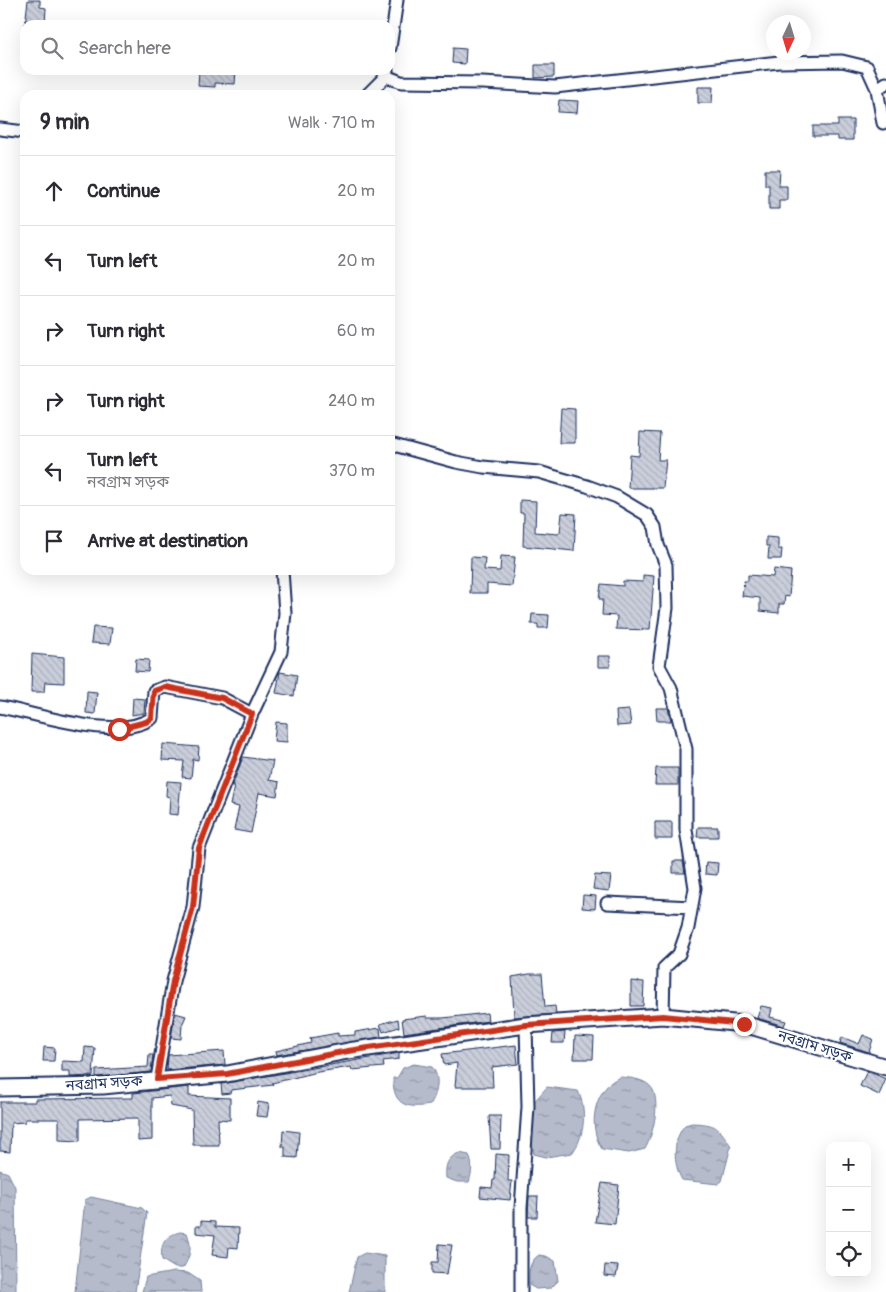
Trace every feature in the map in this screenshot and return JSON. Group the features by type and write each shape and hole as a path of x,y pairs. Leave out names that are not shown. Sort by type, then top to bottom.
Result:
{"main road":[{"name":"নবগ্রাম সড়ক","path":"0,1088 103,1086 157,1079 227,1074 348,1051 526,1025 663,1016 744,1024 885,1063"}],"street":[{"path":"394,20 397,0"},
{"path":"389,75 401,82 555,87 761,63 842,61 867,67 882,86 883,123"},
{"path":"371,90 384,75"},
{"path":"0,129 20,131"},
{"path":"395,445 483,468 539,472 617,497 647,515 655,527 658,545 666,565 667,608 659,666 672,688 686,749 686,830 695,888 688,928 679,954 664,968 663,1016"},
{"path":"157,1079 173,981 193,907 199,848 252,714 281,652 285,613 282,575"},
{"path":"0,707 77,724 119,729 146,722 152,718 154,691 165,687 222,698 252,714"},
{"path":"607,902 692,907"},
{"path":"521,1292 521,1208 528,1107 526,1025"}],"water":[{"path":"414,1064 432,1067 435,1071 437,1086 435,1096 430,1105 408,1105 402,1103 395,1094 393,1078 397,1078 403,1068"},
{"path":"620,1077 647,1083 653,1090 656,1104 655,1120 645,1149 629,1153 602,1149 597,1140 595,1130 594,1119 599,1099 611,1082"},
{"path":"547,1087 578,1091 581,1098 583,1106 582,1131 572,1153 546,1157 534,1154 531,1136 533,1103"},
{"path":"692,1123 716,1127 731,1146 722,1181 718,1184 682,1180 679,1174 675,1152 676,1145 685,1125"},
{"path":"459,1153 469,1155 472,1168 469,1182 457,1182 446,1178 448,1162"},
{"path":"0,1170 8,1173 15,1187 16,1292 0,1292"},
{"path":"91,1197 142,1208 147,1213 135,1292 75,1292 85,1200"},
{"path":"180,1232 187,1233 190,1251 183,1268 175,1268 162,1260 162,1250 164,1242 170,1236"},
{"path":"365,1253 385,1256 385,1292 349,1292 357,1257"},
{"path":"539,1255 546,1256 555,1261 558,1281 551,1288 536,1289 529,1285 531,1264"},
{"path":"174,1272 188,1273 200,1281 201,1292 142,1292 146,1277"}],"building":[{"path":"28,0 40,0 40,7 46,8 45,20 26,20"},
{"path":"453,48 466,49 465,64 452,63"},
{"path":"535,65 554,65 554,77 535,78"},
{"path":"199,75 236,75 235,84 215,83 215,87 198,86"},
{"path":"698,87 713,87 712,103 698,103"},
{"path":"559,100 578,101 577,113 558,112"},
{"path":"838,120 853,120 853,140 838,140 838,136 813,136 813,126 838,126"},
{"path":"765,170 780,170 779,186 787,186 787,200 779,200 779,209 769,209 769,185 765,185"},
{"path":"561,408 575,409 575,443 559,443"},
{"path":"640,432 660,433 658,460 666,460 663,488 628,488 630,455 639,456"},
{"path":"520,500 536,501 535,532 558,534 560,532 562,513 576,514 574,551 523,546 524,513 520,513"},
{"path":"766,537 778,538 778,549 782,549 781,559 768,559 769,546 766,546"},
{"path":"501,556 515,557 512,586 487,584 487,593 470,593 471,557 485,558 484,570 500,571"},
{"path":"774,569 791,571 789,597 785,596 784,604 779,604 779,613 760,611 760,598 742,596 744,581 748,581 748,575 773,577"},
{"path":"643,575 654,576 650,630 616,629 617,616 602,615 603,599 599,599 601,584 623,586 623,581 643,582"},
{"path":"532,614 549,615 548,628 538,628 538,624 531,624"},
{"path":"93,627 112,628 110,644 91,643"},
{"path":"32,654 64,657 64,683 45,682 44,692 31,692"},
{"path":"598,656 610,656 610,667 598,667"},
{"path":"136,659 149,660 148,672 135,671"},
{"path":"280,672 297,675 294,696 276,693"},
{"path":"87,691 97,692 95,714 86,713"},
{"path":"133,698 145,699 144,713 132,715"},
{"path":"656,708 668,708 671,721 657,721"},
{"path":"629,710 631,725 617,726 616,711"},
{"path":"276,722 287,723 287,742 274,741"},
{"path":"163,744 199,747 198,760 193,759 191,778 182,777 184,761 162,760"},
{"path":"243,757 273,761 269,780 279,782 277,796 259,793 251,833 234,830 239,807 230,805 234,786 232,786"},
{"path":"656,768 678,768 678,785 655,785"},
{"path":"167,781 181,782 178,815 169,814 170,797 166,796"},
{"path":"655,822 672,822 672,839 655,839"},
{"path":"698,827 718,827 718,837 697,837"},
{"path":"673,861 683,861 685,873 673,873"},
{"path":"706,862 718,863 717,875 705,874"},
{"path":"595,875 611,876 609,891 593,889"},
{"path":"583,895 596,896 595,909 582,908"},
{"path":"542,974 545,1007 555,1006 556,1014 514,1017 512,977"},
{"path":"631,981 644,982 643,1006 631,1006"},
{"path":"761,1006 772,1008 770,1017 786,1021 784,1026 757,1018"},
{"path":"175,1013 186,1016 182,1025 181,1039 171,1038"},
{"path":"487,1013 488,1021 404,1033 402,1019 427,1016 427,1018 443,1018"},
{"path":"398,1019 399,1027 383,1032 380,1024"},
{"path":"380,1028 381,1037 277,1055 276,1051 311,1043 310,1038 338,1033 338,1036 355,1035 355,1032"},
{"path":"565,1032 564,1043 552,1043 553,1033"},
{"path":"863,1035 873,1039 869,1052 840,1043 842,1037 859,1044"},
{"path":"575,1036 594,1037 593,1059 574,1059"},
{"path":"516,1045 518,1064 492,1067 493,1087 455,1087 457,1063 444,1065 442,1054"},
{"path":"44,1047 55,1048 54,1061 43,1061"},
{"path":"85,1047 95,1048 93,1076 70,1077 70,1071 62,1071 62,1061 84,1062"},
{"path":"224,1051 225,1065 167,1070 168,1055"},
{"path":"399,1053 399,1059 383,1061 384,1067 352,1070 351,1067 318,1072 272,1083 273,1085 231,1090 230,1093 222,1094 221,1084"},
{"path":"149,1055 153,1055 151,1072 96,1077 96,1070 148,1067"},
{"path":"867,1071 886,1079 879,1095 860,1086"},
{"path":"189,1087 189,1096 230,1098 230,1120 218,1119 219,1145 193,1145 192,1110 171,1106 170,1096 152,1098 152,1140 138,1141 138,1118 80,1119 80,1141 59,1140 59,1119 25,1119 25,1122 11,1123 10,1152 0,1151 0,1102 35,1102 35,1099 133,1098 133,1093"},
{"path":"258,1102 269,1104 267,1117 256,1116"},
{"path":"489,1116 501,1116 500,1149 491,1149"},
{"path":"283,1130 299,1132 297,1158 285,1157 285,1147 282,1147"},
{"path":"496,1154 509,1155 508,1181 512,1181 510,1200 480,1197 481,1187 492,1188 493,1180 495,1180"},
{"path":"602,1183 619,1185 615,1224 595,1222"},
{"path":"529,1196 538,1196 537,1217 528,1217"},
{"path":"201,1221 215,1222 215,1227 239,1228 238,1248 229,1247 228,1257 212,1255 215,1235 196,1233 196,1226 201,1226"},
{"path":"439,1244 452,1245 447,1274 432,1273 432,1262 438,1262"},
{"path":"605,1265 618,1266 616,1277 604,1276"}],"route":[{"path":"119,729 146,722 152,718 154,691 165,687 222,698 252,714 199,848 193,907 173,981 157,1079 227,1074 348,1051 526,1025 663,1016 744,1024"}]}
